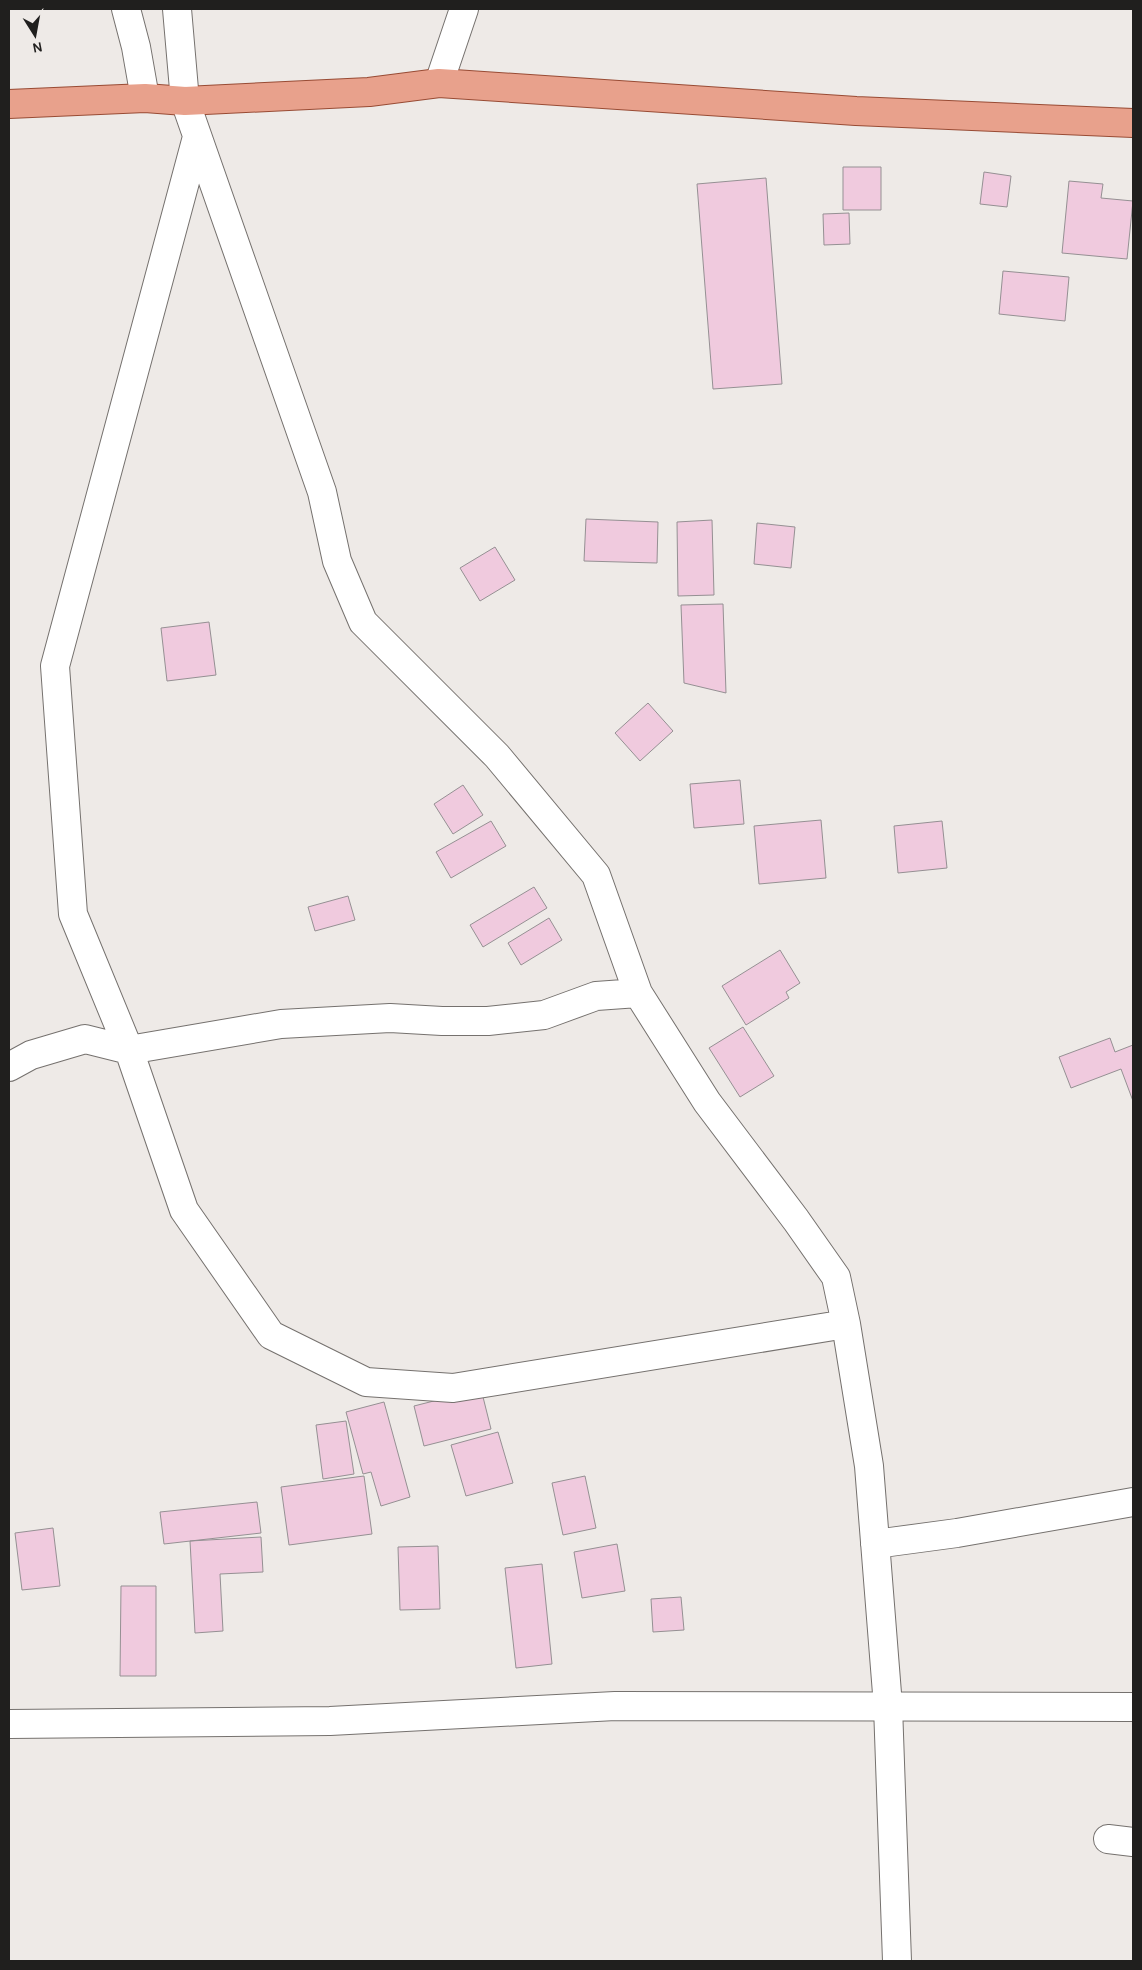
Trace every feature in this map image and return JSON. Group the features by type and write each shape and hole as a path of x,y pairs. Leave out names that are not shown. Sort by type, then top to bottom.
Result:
{"main road":[{"path":"9,104 145,98 185,101 369,92 439,83 856,111 1133,123"}],"street":[{"path":"126,9 136,47 145,98"},
{"path":"177,9 185,101 322,492 337,561 363,622 497,756 596,875 638,993 706,1102 796,1220 836,1277 846,1324 869,1466 876,1544 888,1706 897,1961"},
{"path":"439,83 464,9"},
{"path":"198,137 55,666 73,914 129,1050 184,1210 270,1335 366,1382 454,1388 846,1324"},
{"path":"9,1067 31,1056 85,1039 129,1050 290,1024 390,1018 442,1022 488,1021 544,1015 596,996 638,993"},
{"path":"876,1544 958,1533 1133,1502"},
{"path":"9,1724 330,1721 615,1706 1133,1707"}],"building":[{"path":"843,167 881,167 881,210 843,210"},
{"path":"984,172 1011,176 1007,207 980,204"},
{"path":"766,178 782,384 713,389 697,184"},
{"path":"1069,181 1103,184 1101,198 1133,201 1127,259 1062,253"},
{"path":"849,213 850,244 824,245 823,214"},
{"path":"1003,271 1069,277 1065,321 999,314"},
{"path":"586,519 658,522 657,563 584,561"},
{"path":"712,520 714,595 678,596 677,522"},
{"path":"757,523 795,527 791,568 754,564"},
{"path":"495,547 515,580 480,601 460,568"},
{"path":"723,604 726,693 684,683 681,605"},
{"path":"209,622 216,675 167,681 161,628"},
{"path":"648,703 673,731 640,761 615,733"},
{"path":"740,780 744,824 694,828 690,784"},
{"path":"463,785 483,815 453,834 434,804"},
{"path":"821,820 826,878 759,884 754,826"},
{"path":"491,821 506,846 451,878 436,852"},
{"path":"942,821 947,868 898,873 894,826"},
{"path":"534,887 547,908 483,947 470,925"},
{"path":"348,896 355,920 315,931 308,907"},
{"path":"549,918 562,940 521,965 508,943"},
{"path":"780,950 800,983 786,992 789,998 746,1025 722,986"},
{"path":"743,1027 774,1076 740,1097 709,1048"},
{"path":"1110,1038 1115,1052 1133,1045 1133,1101 1121,1069 1071,1088 1059,1057"},
{"path":"481,1389 491,1429 424,1446 414,1406"},
{"path":"384,1402 410,1497 381,1506 371,1472 363,1474 346,1412"},
{"path":"346,1421 354,1474 323,1479 316,1425"},
{"path":"498,1432 513,1483 466,1496 451,1445"},
{"path":"364,1476 372,1534 289,1545 281,1487"},
{"path":"585,1476 596,1528 563,1535 552,1483"},
{"path":"257,1502 261,1533 164,1544 160,1512"},
{"path":"53,1528 60,1586 22,1590 15,1533"},
{"path":"261,1537 263,1572 220,1574 223,1631 195,1633 190,1541"},
{"path":"617,1544 625,1591 582,1598 574,1552"},
{"path":"438,1546 440,1609 400,1610 398,1547"},
{"path":"542,1564 552,1664 516,1668 505,1568"},
{"path":"121,1586 156,1586 156,1676 120,1676"},
{"path":"681,1597 684,1630 653,1632 651,1599"}]}
